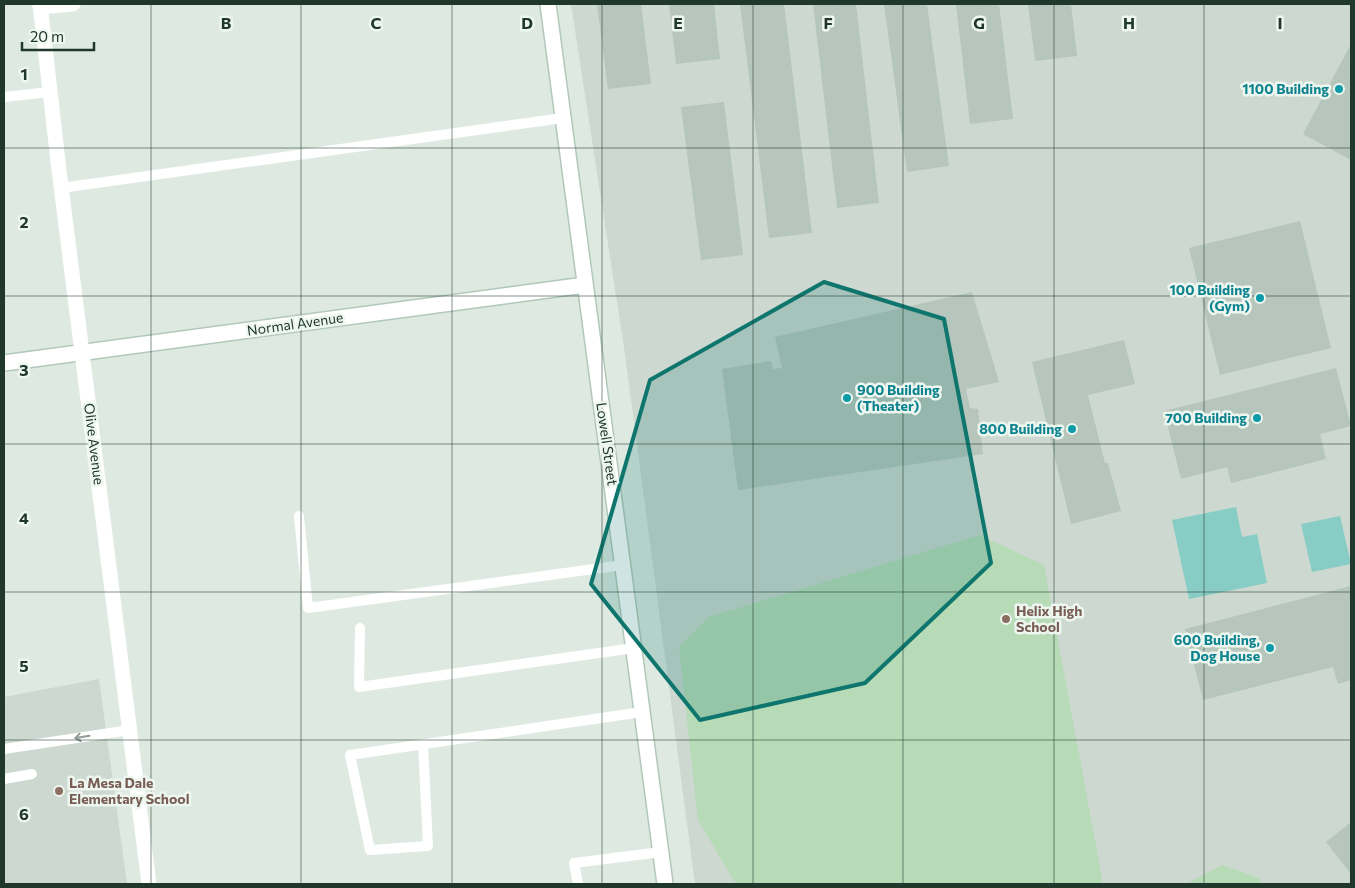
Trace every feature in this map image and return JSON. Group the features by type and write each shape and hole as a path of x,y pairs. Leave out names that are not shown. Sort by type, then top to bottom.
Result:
{"street":[{"path":"40,6 73,4"},
{"name":"Lowell Street","path":"548,4 665,884"},
{"name":"Olive Avenue","path":"40,6 61,188 149,884"},
{"name":"Normal Avenue","path":"4,363 585,285"}],"lane":[{"path":"4,98 50,92"},
{"path":"61,188 563,118"},
{"path":"299,516 308,608 623,565"},
{"path":"360,628 359,686 634,648"},
{"path":"423,744 428,846 370,850 350,755 423,744 642,712"},
{"path":"4,749 130,730"},
{"path":"4,779 32,774"},
{"path":"578,884 574,863 660,852"}],"highlighted area":[{"path":"824,282 944,319 991,563 865,683 700,720 591,584 650,380"}],"shaded area":[{"name":"Helix High School","path":"571,4 1351,4 1351,884 695,884 625,354"},
{"name":"La Mesa Dale Elementary School","path":"99,679 127,884 4,884 4,697"}],"green space":[{"path":"980,535 1044,565 1103,884 738,884 734,881 698,820 679,647 709,617"},
{"path":"1222,865 1259,878 1262,884 1186,884"}],"water":[{"path":"1236,507 1242,537 1257,534 1267,583 1189,599 1172,520"},
{"path":"1340,516 1351,564 1312,572 1301,524"}],"building":[{"path":"597,4 641,4 651,84 608,89"},
{"path":"669,4 714,4 720,59 676,64"},
{"path":"740,4 784,4 812,233 769,238"},
{"path":"813,4 856,4 879,203 837,208"},
{"path":"884,4 927,4 949,166 907,172"},
{"path":"956,4 999,4 1013,119 970,124"},
{"path":"1028,4 1071,4 1077,56 1035,61"},
{"name":"1100 Building","path":"1351,44 1351,160 1303,134"},
{"path":"724,102 743,255 701,260 681,107"},
{"name":"100 Building (Gym)","path":"1300,221 1331,348 1220,375 1189,248"},
{"name":"900 Building (Theater)","path":"972,292 999,382 966,389 970,408 978,409 983,454 738,490 722,369 771,361 773,369 782,368 775,337"},
{"name":"800 Building","path":"1124,340 1135,384 1088,395 1105,463 1108,463 1121,511 1071,524 1032,362"},
{"name":"700 Building","path":"1336,368 1351,426 1320,434 1326,459 1231,483 1227,467 1181,479 1164,411"},
{"name":"600 Building, Dog House","path":"1351,586 1351,680 1338,684 1333,667 1203,700 1185,629"},
{"path":"1351,822 1351,874 1326,842"}],"place":[{"name":"1100 Building","path":"1339,89"},
{"name":"100 Building (Gym)","path":"1260,298"},
{"name":"900 Building (Theater)","path":"847,398"},
{"name":"700 Building","path":"1257,418"},
{"name":"800 Building","path":"1072,429"},
{"name":"Helix High School","path":"1006,619"},
{"name":"600 Building, Dog House","path":"1270,648"},
{"name":"La Mesa Dale Elementary School","path":"59,791"}]}
